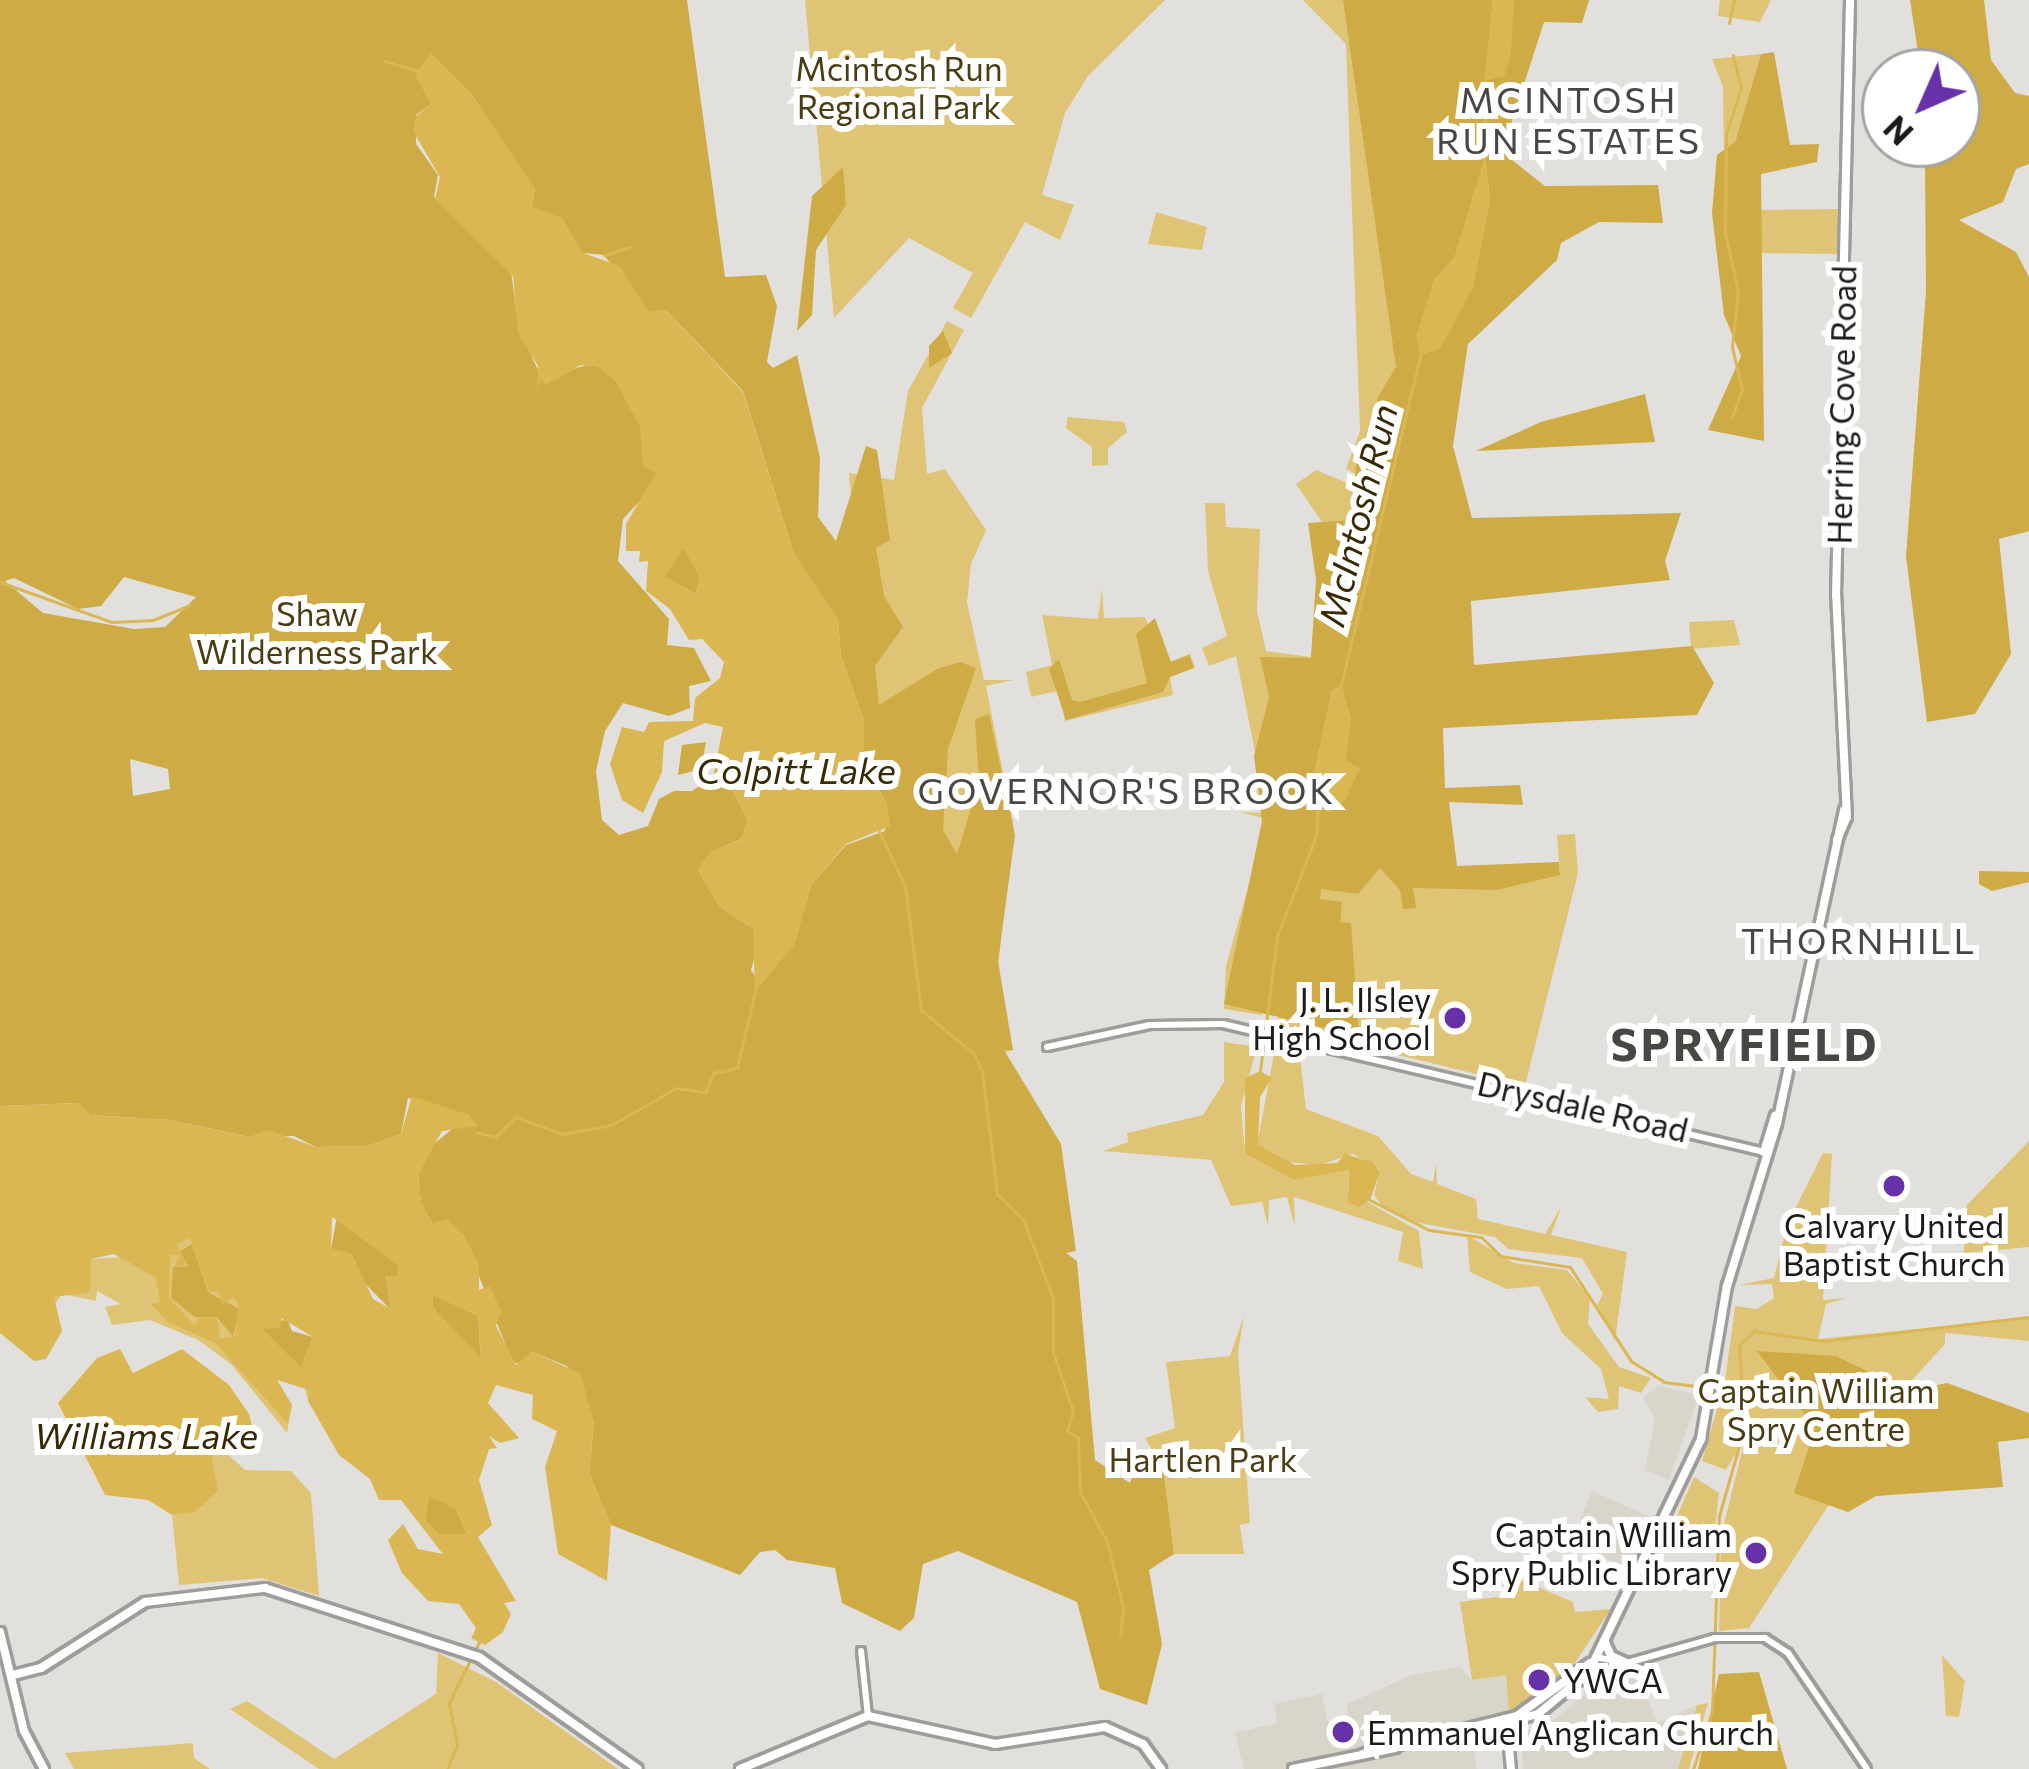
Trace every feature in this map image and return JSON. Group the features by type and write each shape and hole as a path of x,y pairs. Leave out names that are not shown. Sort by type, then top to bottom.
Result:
{"main road":[{"name":"Herring Cove Road","path":"1293,1769 1523,1721 1571,1690 1605,1642 1691,1462 1709,1407 1727,1286 1774,1116 1844,810 1837,596 1850,0"},
{"path":"13,1675 41,1668 145,1602 265,1588 479,1657 638,1769"},
{"path":"0,1632 24,1731 44,1769"},
{"path":"1605,1642 1611,1656 1628,1663"},
{"name":"Herring Cove Road","path":"1473,1731 1486,1732 1506,1723 1593,1660"},
{"path":"740,1769 868,1716 995,1744 1105,1726 1143,1744 1161,1769"},
{"path":"1510,1748 1523,1721"},
{"path":"1506,1723 1511,1769"},
{"path":"1486,1732 1510,1748"}],"street":[{"name":"Drysdale Road","path":"1047,1047 1150,1025 1249,1028 1765,1152"},
{"path":"1593,1660 1628,1663 1719,1638 1757,1635 1788,1653 1867,1769"},
{"path":"861,1651 868,1716"}],"shaded area":[{"path":"1658,1386 1699,1395 1669,1480 1645,1470 1655,1420 1643,1397"},
{"path":"1592,1491 1651,1517 1629,1570 1585,1548 1593,1524 1580,1519"},
{"path":"1460,1667 1472,1680 1506,1674 1509,1713 1469,1721 1477,1769 1244,1769 1235,1733 1277,1723 1274,1704 1322,1694 1333,1748 1352,1745 1347,1704 1411,1675"},
{"path":"1613,1671 1639,1676 1657,1723 1697,1705 1678,1769 1523,1769 1522,1739 1529,1730 1549,1724"}],"green space":[{"name":"Shaw Wilderness Park","path":"0,0 687,0 725,277 766,275 777,306 767,362 773,368 797,355 820,458 818,517 836,541 866,446 877,450 890,540 876,548 884,596 903,627 875,666 879,705 937,669 960,662 976,668 948,749 943,830 957,854 979,782 975,719 989,714 1015,835 998,961 1013,1050 1004,1050 1061,1144 1076,1251 1066,1253 1077,1261 1095,1460 1130,1483 1136,1467 1163,1468 1174,1554 1149,1570 1162,1644 1147,1705 1100,1689 1077,1602 958,1551 923,1564 914,1618 900,1631 842,1603 835,1568 787,1560 775,1550 760,1552 740,1575 611,1525 589,1473 594,1423 567,1366 532,1352 525,1365 512,1362 463,1234 432,1223 421,1203 418,1175 434,1144 469,1115 408,1098 401,1134 367,1146 316,1147 294,1136 249,1137 170,1120 90,1115 78,1103 0,1106","holes":["423,83 469,91 535,189 531,206 583,253 604,255 648,312 666,310 743,391 794,554 838,620 841,656 864,721 864,765 887,803 885,831 846,845 811,885 794,944 761,984 751,970 758,946 753,929 719,906 698,870 711,852 741,839 748,821 730,785 715,775 692,791 674,791 659,799 648,826 619,835 602,820 596,771 605,731 623,703 669,716 690,708 689,686 711,681 694,648 667,645 669,619 618,561 623,519 655,485 657,468 626,391 597,362 551,376 538,370 519,329 511,272 434,197 438,175 416,144 416,115 431,104","124,577 196,597 165,627 134,629 43,613 5,581 14,578 78,609 101,606","130,759 168,769 170,789 133,796"]},
{"name":"Mcintosh Run Regional Park","path":"805,0 1165,0 1088,76 1065,113 1042,195 1074,205 1060,240 1025,222 971,318 953,308 973,273 909,238 834,318"},
{"path":"1303,0 1362,0 1406,410 1360,476 1346,469 1360,431 1346,44"},
{"path":"1343,0 1493,0 1485,80 1504,76 1514,0 1589,0 1582,23 1544,22 1502,152 1545,186 1658,185 1663,223 1599,222 1561,243 1557,260 1468,344 1453,446 1472,518 1681,513 1665,561 1670,580 1471,601 1474,665 1692,646 1714,683 1697,715 1443,728 1445,788 1520,785 1523,805 1449,802 1457,866 1559,862 1560,875 1497,890 1413,888 1416,908 1403,909 1400,890 1380,868 1358,894 1321,889 1320,899 1342,902 1340,922 1351,923 1359,1036 1224,1004 1262,821 1254,756 1269,697 1260,657 1311,658 1316,580 1308,523 1353,520 1356,462 1375,446 1377,399 1396,367","holes":["1485,157 1490,199 1472,290 1434,280 1455,257","1342,685 1346,759 1355,772 1345,800 1329,812 1318,806 1314,775 1332,691"]},
{"path":"1720,0 1771,0 1760,22 1718,16"},
{"path":"1910,0 1984,0 1991,60 2015,93 2029,96 2029,164 2016,169 2003,202 1959,220 2016,252 2029,277 2029,531 1999,539 2011,654 1975,714 1927,722 1906,556 1926,291 1925,168 1981,168 1981,48 1917,48"},
{"path":"1774,52 1790,145 1819,144 1817,162 1761,174 1764,441 1708,430 1741,356 1724,315 1712,213 1717,155 1735,142 1761,54"},
{"path":"1761,54 1735,142 1724,154 1723,87 1712,59"},
{"path":"843,167 846,205 816,250 812,315 797,331 812,196"},
{"path":"1839,209 1838,254 1761,253 1761,210"},
{"path":"1156,212 1207,227 1202,250 1148,244"},
{"path":"947,321 964,330 922,408 927,474 945,469 986,530 971,564 967,602 984,680 1013,680 986,686 1013,823 997,979 1013,1050 979,1062 877,780 849,473 894,480 908,391"},
{"path":"943,331 952,353 929,368 929,346"},
{"path":"1645,394 1655,442 1476,451 1541,422"},
{"path":"1068,417 1124,422 1127,432 1108,448 1108,465 1092,466 1092,447 1066,428"},
{"path":"1316,470 1366,491 1262,1015 1224,1009 1226,966 1267,819 1240,812 1267,813 1236,656 1209,666 1202,648 1227,636 1208,571 1205,503 1225,503 1226,527 1260,529 1257,611 1266,651 1311,657 1322,522 1296,484"},
{"path":"683,547 700,576 696,594 664,577"},
{"path":"1102,588 1104,618 1145,617 1164,664 1190,654 1195,667 1170,677 1173,695 1065,721 1058,691 1031,697 1026,672 1052,665 1042,615 1098,619"},
{"path":"1155,618 1171,662 1189,655 1194,668 1170,677 1163,692 1066,720 1049,669 1059,659 1072,700 1080,702 1147,683 1136,634"},
{"path":"1734,620 1740,645 1691,649 1689,622"},
{"path":"706,742 701,769 678,775 682,745"},
{"path":"1575,834 1578,873 1525,1086 1276,1025 1324,854 1446,880 1560,873 1557,835"},
{"path":"1979,871 2029,872 2029,882 1992,891 1979,884"},
{"path":"1224,1042 1257,1047 1241,1106 1245,1154 1294,1180 1349,1170 1348,1191 1419,1231 1423,1269 1398,1261 1403,1232 1294,1197 1295,1227 1287,1197 1269,1200 1268,1226 1262,1202 1231,1206 1211,1160 1103,1151 1128,1142 1127,1133 1203,1115 1224,1082"},
{"path":"1276,1044 1299,1050 1306,1109 1378,1136 1411,1174 1433,1182 1436,1162 1437,1184 1476,1199 1478,1219 1545,1234 1562,1205 1551,1235 1627,1252 1615,1341 1597,1305 1603,1294 1582,1258 1508,1249 1495,1237 1409,1221 1382,1206 1374,1195 1380,1170 1353,1154 1319,1165 1275,1161 1257,1145"},
{"path":"2029,1141 2029,1247 1964,1253 1966,1206"},
{"name":"Captain William Spry Centre","path":"1823,1153 1832,1154 1823,1300 1846,1298 1826,1304 1818,1339 2029,1318 2029,1341 1945,1333 1945,1344 1904,1389 1847,1502 1828,1506 1749,1628 1719,1631 1721,1536 1749,1423 1744,1403 1724,1389 1735,1306 1757,1309 1774,1298 1772,1284 1739,1285 1774,1278 1787,1225"},
{"path":"337,1216 399,1266 398,1277 386,1276 391,1310 331,1249"},
{"path":"187,1235 279,1313 315,1400 308,1401 304,1384 277,1380 292,1405 287,1433 231,1364 198,1340 150,1320 112,1325 105,1307 121,1304 97,1291 96,1301 62,1294 54,1306 54,1297 91,1259 168,1254"},
{"path":"1467,1235 1514,1263 1567,1270 1590,1298 1588,1324 1619,1367 1651,1378 1641,1393 1619,1386 1618,1409 1598,1412 1585,1397 1609,1399 1601,1369 1562,1333 1539,1286 1507,1289 1470,1272"},
{"path":"192,1244 208,1292 239,1309 233,1337 217,1317 195,1317 171,1298 173,1267 188,1266 180,1251"},
{"path":"432,1294 478,1316 481,1360 433,1308"},
{"name":"Hartlen Park","path":"1244,1316 1238,1352 1250,1523 1240,1525 1244,1554 1174,1554 1163,1469 1145,1438 1175,1428 1166,1362 1230,1356"},
{"path":"287,1319 292,1331 313,1337 301,1368 261,1328"},
{"path":"1757,1351 1836,1356 1908,1391 1947,1383 2029,1413 2029,1438 1998,1442 2003,1487 1876,1496 1848,1512 1794,1493 1815,1428"},
{"name":"Captain William Spry Centre","path":"1721,1395 1738,1407 1738,1450 1726,1470 1702,1461"},
{"path":"209,1437 245,1470 291,1471 311,1493 319,1596 262,1578 179,1585 172,1515 195,1512 217,1493"},
{"name":"Captain William Spry Centre","path":"1694,1477 1719,1493 1714,1538 1671,1530"},
{"path":"429,1495 456,1509 467,1534 439,1535 425,1520"},
{"path":"1502,1572 1573,1602 1575,1612 1611,1609 1564,1679 1509,1713 1506,1675 1472,1680 1460,1602 1504,1596"},
{"path":"438,1653 496,1682 618,1769 319,1769 230,1709 247,1701 334,1759 436,1694"},
{"path":"1942,1655 1965,1681 1959,1717 1946,1716"},
{"path":"1759,1672 1787,1769 1698,1769 1719,1674"},
{"path":"1708,1703 1689,1769 1678,1769 1697,1705"},
{"path":"193,1743 194,1758 210,1769 74,1769 65,1753"}],"water":[{"path":"1493,0 1514,0 1511,55 1504,76 1484,81"},
{"name":"Colpitt Lake","path":"431,53 469,91 535,189 531,206 562,218 583,253 620,266 648,311 666,310 743,392 794,554 838,620 841,656 864,721 864,765 887,803 890,826 846,844 811,885 795,944 755,991 753,929 719,906 698,870 711,851 740,840 748,821 730,785 714,773 723,727 705,723 664,741 662,772 643,813 622,800 610,764 622,727 644,732 649,722 693,721 695,698 720,678 724,662 702,639 689,640 670,609 646,591 648,561 639,562 640,551 626,551 626,524 656,473 643,466 640,427 616,382 598,367 581,365 546,385 541,379 537,389 538,366 518,333 513,276 435,199 440,177 413,131 416,116 431,104 415,75","holes":["683,548 700,576 696,594 665,577"]},
{"path":"1485,155 1490,199 1472,290 1440,349 1420,355 1416,336 1434,280 1455,257"},
{"path":"1342,685 1351,719 1346,759 1360,769 1345,800 1328,812 1318,806 1314,775 1332,691"},
{"path":"1260,1071 1272,1078 1260,1097 1258,1145 1295,1165 1337,1163 1345,1154 1372,1162 1380,1172 1370,1200 1358,1207 1348,1202 1349,1170 1294,1180 1245,1154 1245,1078"},
{"name":"Williams Lake","path":"412,1096 469,1115 478,1126 442,1131 418,1175 421,1203 432,1223 447,1219 463,1234 479,1264 479,1290 490,1286 501,1311 496,1326 516,1365 532,1352 580,1373 594,1422 589,1473 611,1525 607,1581 558,1554 545,1467 557,1431 532,1419 533,1395 496,1385 488,1403 519,1438 500,1443 489,1436 497,1448 489,1449 479,1480 492,1525 478,1537 516,1601 504,1603 511,1614 503,1632 485,1645 471,1638 476,1628 459,1604 428,1601 402,1573 388,1540 403,1524 418,1549 443,1554 401,1500 379,1500 370,1479 339,1455 308,1401 309,1390 277,1380 292,1405 287,1423 215,1343 169,1323 151,1304 160,1302 156,1278 114,1254 91,1259 90,1292 54,1297 62,1331 46,1359 34,1361 0,1333 0,1106 78,1103 90,1115 170,1120 248,1137 268,1130 316,1147 367,1146 401,1134","holes":["332,1217 399,1266 397,1276 386,1276 391,1309 373,1299 352,1254 331,1248","190,1238 209,1292 218,1292 223,1305 233,1297 238,1303 235,1337 220,1339 217,1318 200,1317 195,1326 169,1298 170,1255 179,1255 175,1266 186,1265 177,1244","432,1295 478,1316 481,1358 433,1308","281,1318 313,1337 301,1367 261,1329 280,1328","429,1496 456,1509 467,1534 439,1534 425,1520"]},
{"name":"Williams Lake","path":"120,1349 133,1373 182,1349 229,1385 249,1414 252,1426 239,1441 209,1438 218,1492 195,1512 172,1515 148,1500 105,1495 58,1403 97,1358"}],"waterway":[{"path":"1729,23 1734,0"},
{"path":"1732,417 1742,390 1732,347 1738,292 1725,233 1726,134 1741,88 1733,55"},
{"path":"384,61 416,70"},
{"name":"McIntosh Run","path":"1484,81 1485,155"},
{"path":"604,255 631,247"},
{"name":"McIntosh Run","path":"1341,685 1420,355"},
{"path":"0,582 112,622 153,620 190,605"},
{"name":"McIntosh Run","path":"1260,1071 1277,936 1316,836 1318,806"},
{"path":"879,831 905,886 921,1010 973,1053 982,1071 997,1194 1023,1219 1053,1299 1053,1352 1073,1411 1067,1431 1078,1437 1080,1492 1107,1542 1123,1607 1120,1636"},
{"path":"476,1132 495,1137 516,1117 562,1134 611,1125 676,1088 706,1092 713,1073 737,1068 755,991"},
{"name":"McIntosh Run","path":"1370,1200 1429,1230 1481,1237 1501,1256 1570,1267 1631,1361 1664,1382 1720,1389 1738,1401"},
{"name":"McIntosh Run","path":"1693,1769 1712,1712 1719,1516 1744,1428 1739,1345 1754,1331 1822,1341 2029,1317"},
{"path":"447,1769 457,1745 449,1703 479,1642"}],"place":[{"name":"J. L. Ilsley High School","path":"1455,1018"},
{"name":"Calvary United Baptist Church","path":"1894,1186"},
{"name":"Captain William Spry Public Library","path":"1756,1553"},
{"name":"YWCA","path":"1539,1680"},
{"name":"Emmanuel Anglican Church","path":"1343,1732"}],"district":[{"name":"MCINTOSH RUN ESTATES","path":"1569,118"},
{"name":"GOVERNOR'S BROOK","path":"1127,790"},
{"name":"THORNHILL","path":"1859,940"},
{"name":"SPRYFIELD","path":"1745,1043"}]}
